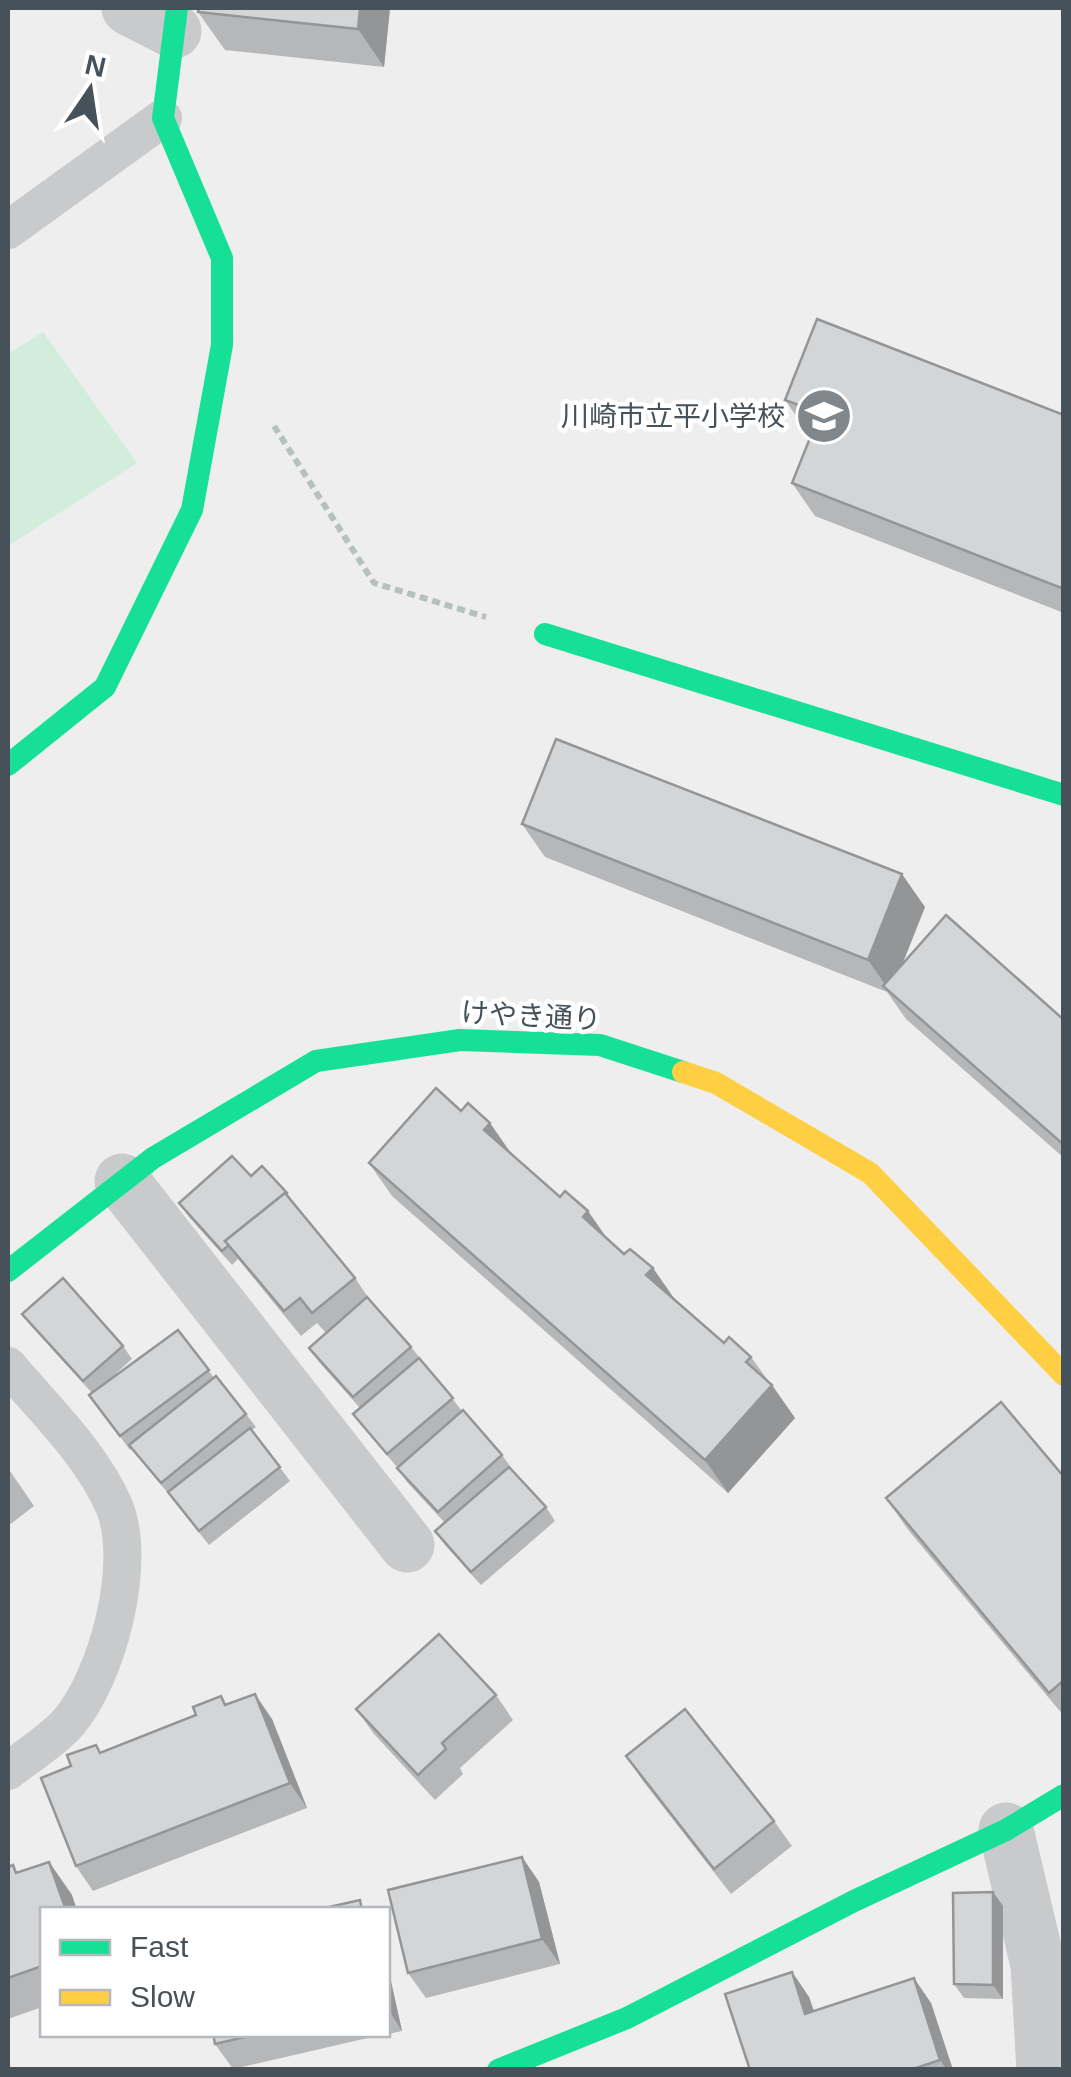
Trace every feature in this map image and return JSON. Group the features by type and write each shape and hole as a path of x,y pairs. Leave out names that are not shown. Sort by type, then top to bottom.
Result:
{"street":[{"path":"8,765 105,687 192,510 222,345 222,258 163,118 160,15"},
{"path":"545,634 1064,795"},
{"name":"けやき通り","path":"8,1271 153,1158 316,1061 460,1040 600,1045 716,1083 870,1172 1064,1375"},
{"path":"122,1182 408,1545"},
{"path":"498,2070 627,2018 854,1901 1006,1830 1064,1795"},
{"path":"1006,1830 1038,1965 1044,2070"}],"lane":[{"path":"8,230 163,118"},
{"path":"8,1366 87,1460 115,1508 121,1552 118,1602 102,1668 68,1724 8,1771"}],"path":[{"path":"222,345 374,582 545,634"}],"green space":[{"path":"43,332 137,463 8,546 8,354"}],"building":[{"path":"199,8 360,8 358,29 198,12"},
{"path":"817,319 1064,415 1064,589 792,483 820,413 785,400"},
{"path":"556,739 902,874 868,960 522,824"},
{"path":"946,915 1064,1020 1064,1145 883,986"},
{"path":"436,1088 461,1111 468,1103 490,1123 484,1130 560,1197 565,1191 588,1211 583,1217 624,1254 630,1249 653,1268 646,1275 724,1343 729,1337 751,1357 746,1362 772,1385 705,1460 369,1163"},
{"path":"232,1156 251,1176 262,1166 287,1193 225,1241 229,1245 222,1251 179,1203"},
{"path":"285,1193 355,1278 312,1313 300,1298 284,1311 225,1241"},
{"path":"63,1278 123,1346 83,1381 22,1314"},
{"path":"367,1297 411,1347 353,1397 309,1348"},
{"path":"178,1330 209,1370 120,1436 89,1395"},
{"path":"419,1358 453,1398 387,1454 353,1414"},
{"path":"216,1376 246,1414 161,1483 129,1445"},
{"path":"1001,1402 1064,1477 1064,1680 1049,1693 886,1498"},
{"path":"463,1410 502,1455 438,1512 397,1468"},
{"path":"250,1428 280,1467 199,1531 168,1492"},
{"path":"509,1467 546,1507 471,1572 435,1531"},
{"path":"439,1634 496,1695 442,1743 446,1749 418,1775 356,1709"},
{"path":"255,1694 290,1783 76,1866 41,1778 71,1766 67,1755 96,1745 100,1753 196,1715 193,1707 221,1696 225,1705"},
{"path":"685,1709 774,1821 714,1869 626,1756"},
{"path":"522,1857 542,1939 408,1973 388,1890"},
{"path":"49,1862 65,1907 40,1907 40,1967 8,1978 8,1867 13,1865 16,1873"},
{"path":"993,1892 993,1985 954,1984 953,1893"},
{"path":"360,1900 361,1907 329,1907"},
{"path":"792,1972 805,2014 914,1978 940,2060 910,2070 750,2070 725,1994"},
{"path":"214,2037 244,2037 215,2044"}],"traffic: fast":[{"path":"8,765 105,687 192,510 222,345 222,258 163,118 177,8"},
{"path":"545,634 1064,795"},
{"path":"8,1271 153,1158 316,1061 460,1040 600,1045 683,1072"},
{"path":"498,2070 627,2018 854,1901 1006,1830 1064,1795"}],"traffic: slow":[{"path":"683,1072 716,1083 870,1173 1064,1375"}],"place":[{"name":"川崎市立平小学校","path":"824,416"}]}
